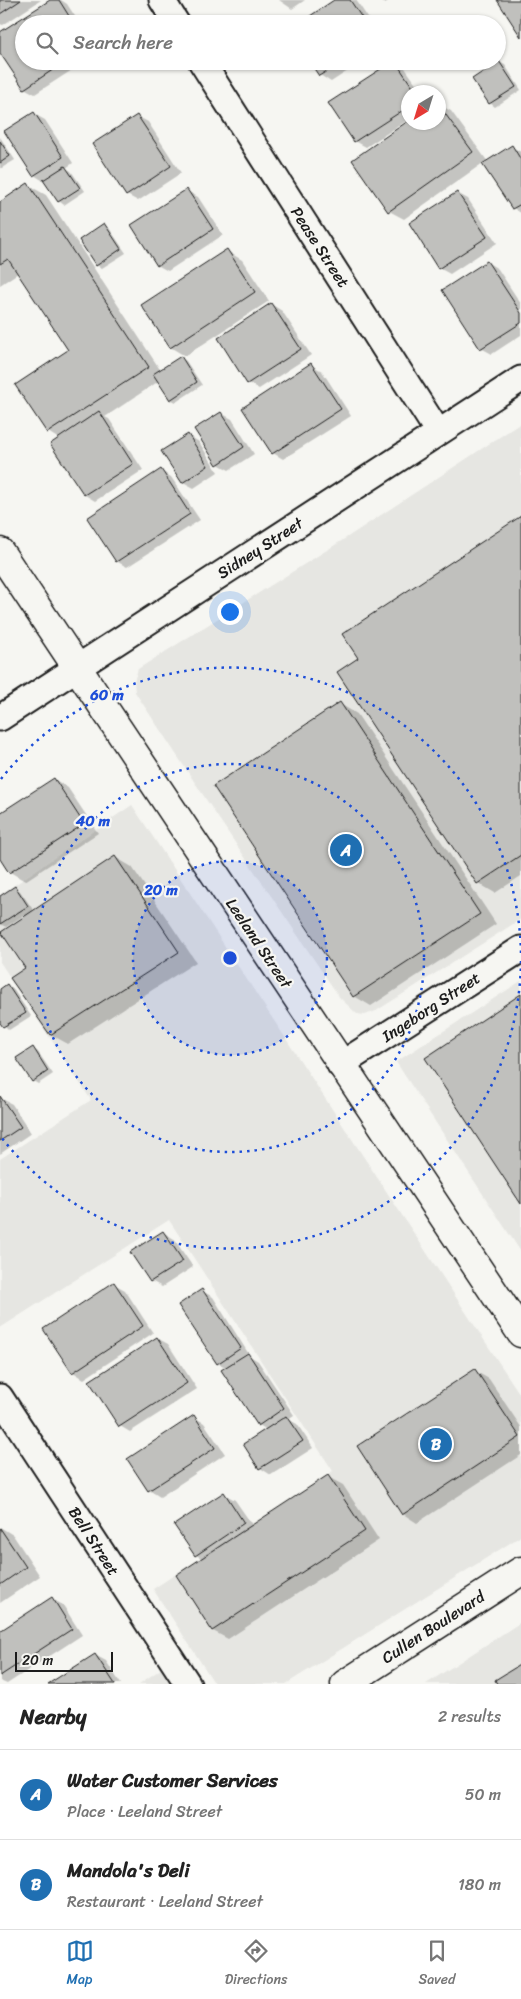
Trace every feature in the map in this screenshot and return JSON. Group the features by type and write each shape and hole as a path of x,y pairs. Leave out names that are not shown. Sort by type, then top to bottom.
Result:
{"main road":[{"name":"Leeland Street","path":"0,552 340,1065 521,1333"},
{"name":"Cullen Boulevard","path":"346,1684 521,1571"}],"street":[{"path":"162,0 172,15"},
{"name":"Pease Street","path":"207,70 438,432"},
{"name":"Sidney Street","path":"0,718 521,379"},
{"name":"Ingeborg Street","path":"340,1065 521,949"},
{"name":"Bell Street","path":"0,1397 188,1684"}],"shaded area":[{"path":"521,423 521,919 376,1011 365,1015 357,1014 340,998 217,816 135,692 134,681 138,669 346,538"},
{"path":"132,805 521,1396 521,1536 286,1684 215,1684 153,1589 333,1471 169,1220 0,1328 0,1159 91,1100 0,962 0,895"},
{"path":"521,981 521,1252 396,1062"},
{"path":"521,1622 521,1684 426,1684"},
{"path":"161,1669 171,1684 139,1684"}],"building":[{"path":"0,0 21,0 0,14"},
{"path":"50,0 59,0 68,15 27,15"},
{"path":"334,0 350,0 360,15 312,15"},
{"path":"497,0 521,0 521,37"},
{"path":"15,22 15,70 52,70 24,89 0,53 0,32"},
{"path":"315,70 329,70 319,76"},
{"path":"379,70 401,70 411,85 401,85 401,112 354,142 328,103"},
{"path":"486,70 505,70 516,87 489,104 472,79"},
{"path":"34,112 63,157 33,176 4,131"},
{"path":"137,115 171,166 126,196 92,144"},
{"path":"446,115 473,152 388,212 352,160 401,126 401,130 446,130"},
{"path":"0,141 10,156 0,163"},
{"path":"512,145 521,160 521,204 512,209 482,164"},
{"path":"65,166 80,188 58,202 43,180"},
{"path":"28,183 149,367 47,433 15,385 68,350 8,259 0,264 0,202"},
{"path":"187,189 213,229 157,266 131,225"},
{"path":"457,192 487,237 438,269 409,223"},
{"path":"104,223 121,249 96,266 79,240"},
{"path":"227,249 255,292 170,348 141,305"},
{"path":"487,261 521,313 521,323 480,349 442,290"},
{"path":"271,303 301,349 247,384 218,338"},
{"path":"181,356 197,382 170,400 153,374"},
{"path":"311,363 341,409 272,454 242,408"},
{"path":"99,411 133,464 84,495 50,444"},
{"path":"221,412 244,447 217,465 194,429"},
{"path":"188,434 208,466 182,483 161,451"},
{"path":"161,469 190,514 116,562 87,518"},
{"path":"521,516 521,855 477,884 337,672 358,658 342,634"},
{"path":"340,702 480,914 353,997 213,786"},
{"path":"54,778 84,824 9,873 0,859 0,813"},
{"path":"115,856 179,952 50,1035 10,978 25,968 1,932"},
{"path":"15,886 28,906 0,924 0,896"},
{"path":"7,984 26,1013 3,1027 0,1023 0,989"},
{"path":"521,994 521,1204 425,1058"},
{"path":"33,1047 48,1071 32,1082 16,1058"},
{"path":"0,1096 21,1127 0,1141"},
{"path":"163,1231 183,1261 150,1282 130,1252"},
{"path":"114,1282 143,1326 72,1373 43,1329"},
{"path":"202,1289 241,1348 217,1364 178,1305"},
{"path":"157,1337 187,1383 119,1427 89,1381"},
{"path":"248,1353 284,1408 258,1426 221,1370"},
{"path":"475,1369 520,1437 402,1515 357,1446"},
{"path":"194,1415 215,1448 148,1491 127,1459"},
{"path":"286,1416 303,1441 259,1469 243,1444"},
{"path":"328,1475 365,1531 212,1631 176,1575"},
{"path":"224,1492 244,1523 195,1556 174,1525"},
{"path":"0,1528 26,1567 0,1585"},
{"path":"52,1597 72,1629 0,1676 0,1631"},
{"path":"95,1654 115,1684 48,1684"},
{"path":"521,1664 521,1684 497,1684 495,1680"}],"place":[{"name":"Water Customer Services","path":"346,850"},
{"name":"Mandola's Deli","path":"436,1444"}]}
